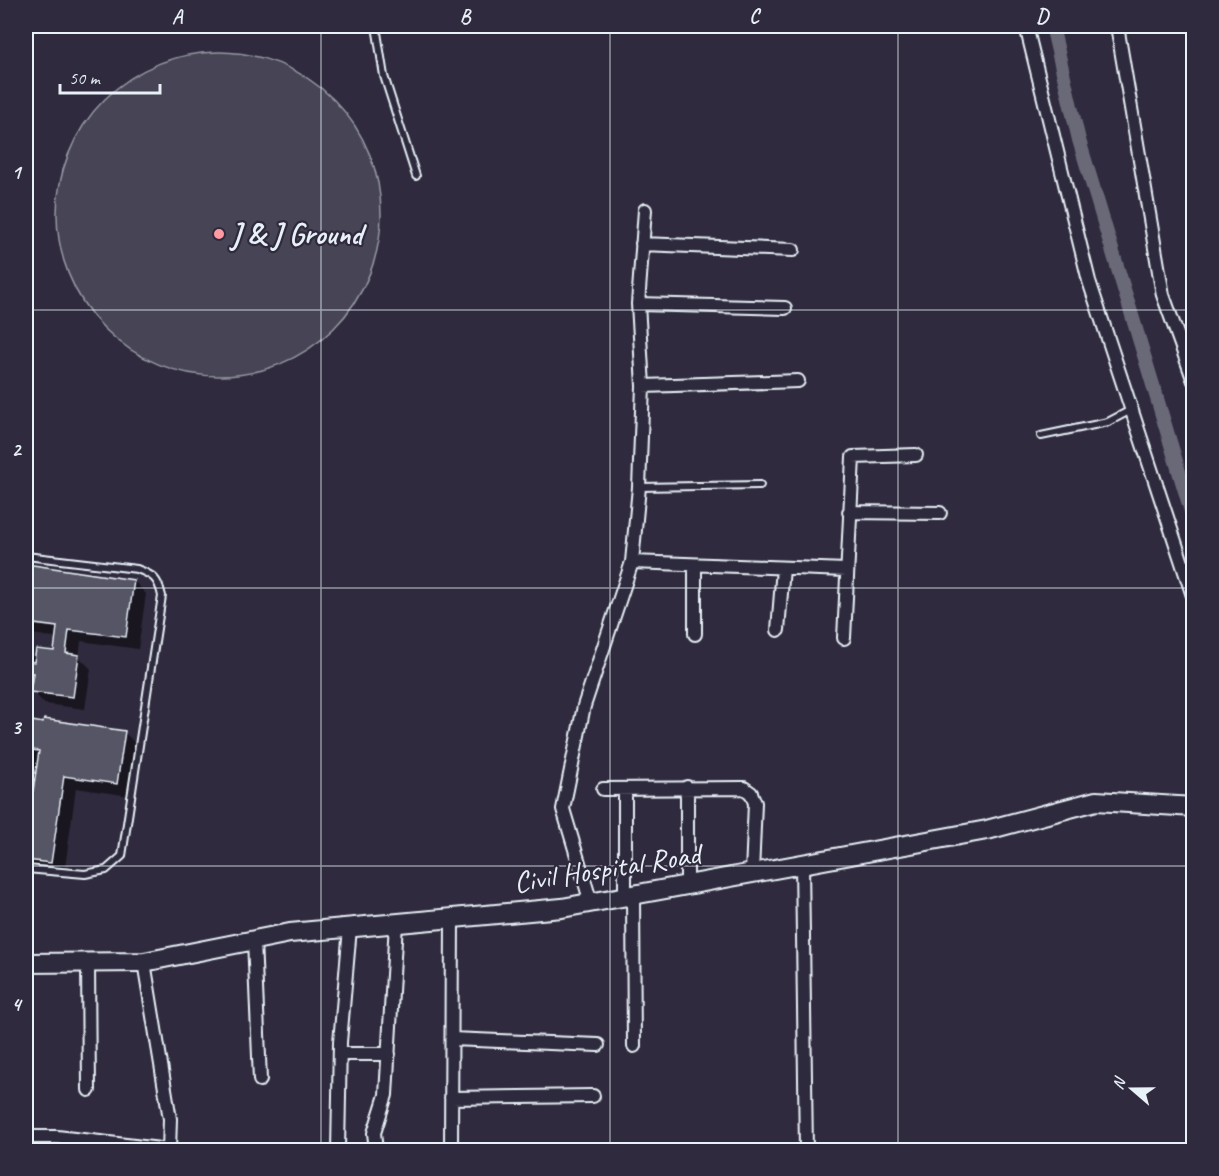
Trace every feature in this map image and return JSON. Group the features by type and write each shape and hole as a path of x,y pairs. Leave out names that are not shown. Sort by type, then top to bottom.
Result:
{"street":[{"path":"1026,26 1089,281 1194,599"},
{"path":"1117,26 1163,295 1194,381"},
{"path":"591,903 563,809 584,706 632,562 639,487 643,386 638,304 645,210"},
{"path":"642,244 793,250"},
{"path":"638,304 785,308"},
{"path":"643,386 798,381"},
{"path":"844,638 853,457 916,455"},
{"path":"849,512 940,513"},
{"path":"632,562 846,570"},
{"path":"695,566 695,634"},
{"path":"778,630 783,568"},
{"path":"687,787 687,885"},
{"path":"603,789 744,788 751,793 755,803 752,873"},
{"path":"625,789 634,1046"},
{"name":"Civil Hospital Road","path":"26,963 144,962 290,933 591,903 987,830 1096,801 1194,807"},
{"path":"802,864 806,1150"},
{"path":"451,1150 452,918"},
{"path":"376,1150 374,1133 386,1095 396,923"},
{"path":"338,1150 340,1054 350,928"},
{"path":"254,940 260,1080"},
{"path":"26,1137 57,1137 169,1150 170,1119 144,962"},
{"path":"88,963 89,1090"},
{"path":"452,1039 598,1045"},
{"path":"340,1054 388,1054"},
{"path":"451,1098 593,1096"}],"lane":[{"path":"376,26 384,76 416,176"},
{"path":"1041,436 1107,422 1131,410"},
{"path":"639,487 760,485"},
{"path":"26,556 137,569 152,574 158,580 162,596 122,856 106,870 85,874 26,869"}],"shaded area":[{"name":"J & J Ground","path":"219,52 251,55 281,64 309,79 334,99 354,124 369,152 378,182 381,214 378,246 369,276 354,304 334,329 309,349 281,364 251,373 219,376 187,373 157,364 129,349 104,329 84,304 69,276 60,246 57,214 60,182 69,152 84,124 104,99 129,79 157,64 187,55"}],"building":[{"path":"26,564 134,580 126,637 69,630 66,653 79,655 73,697 30,692 33,673 26,672 26,661 34,662 36,649 54,651 57,627 26,623"},
{"path":"44,719 125,731 117,784 64,776 51,863 26,860 26,790 33,791 39,751 26,749 26,720 43,723"}],"waterway":[{"path":"1052,26 1079,140 1194,521"}],"place":[{"name":"J & J Ground","path":"219,234"}]}
